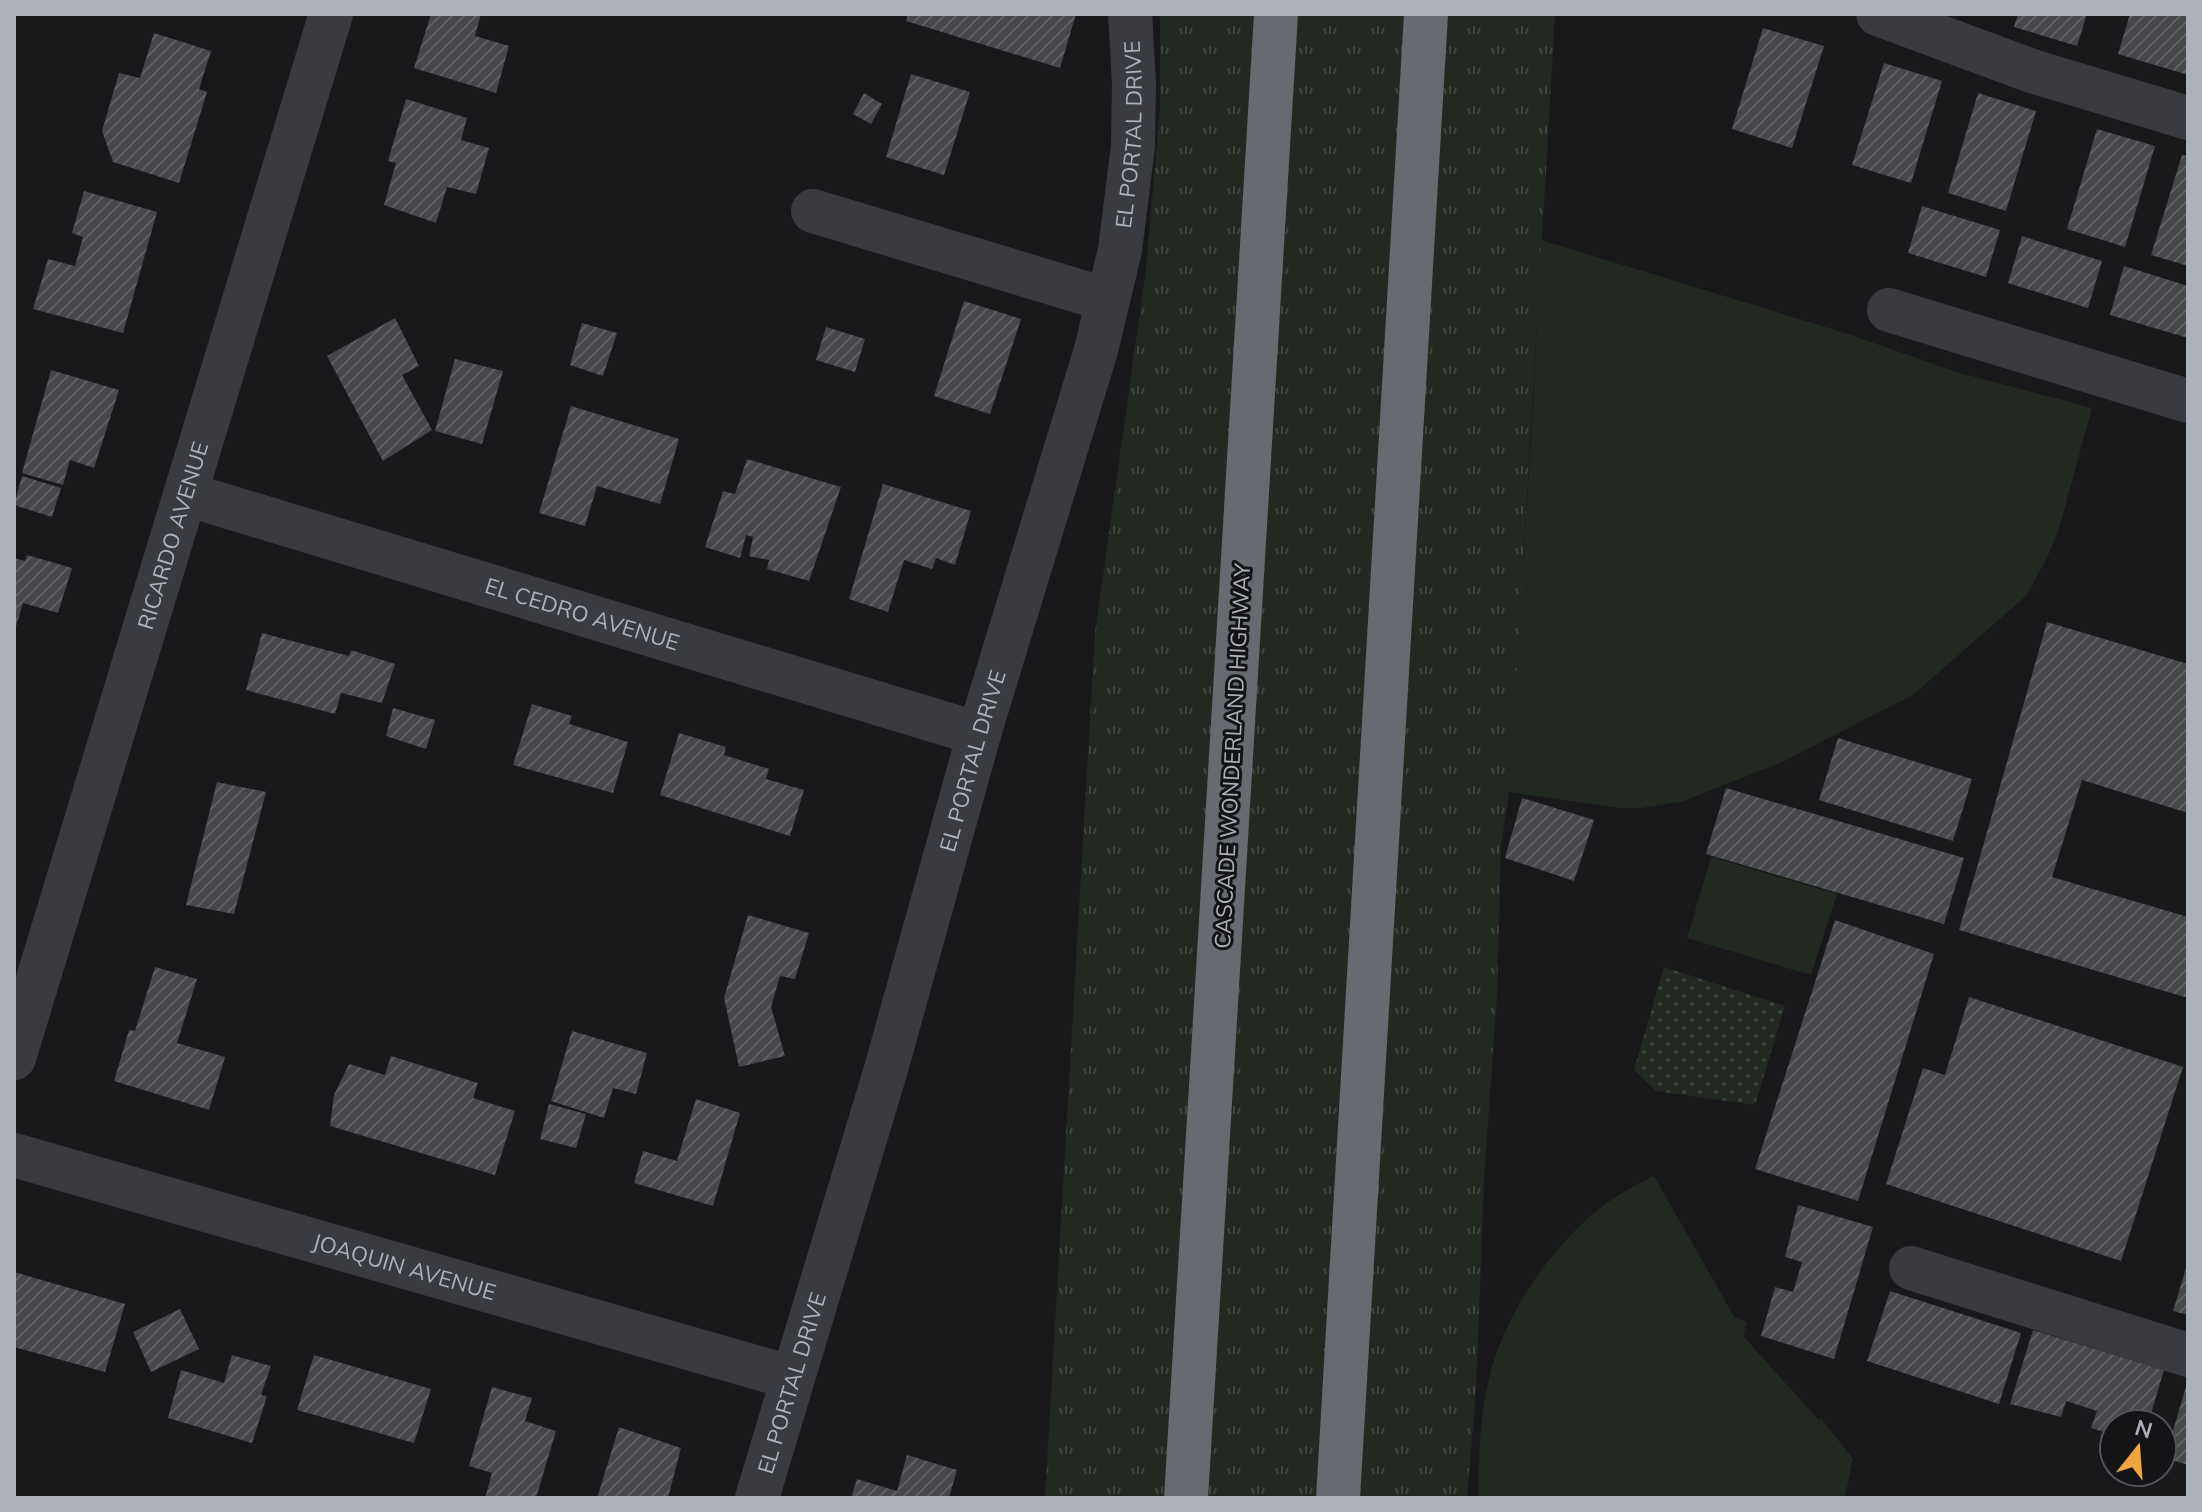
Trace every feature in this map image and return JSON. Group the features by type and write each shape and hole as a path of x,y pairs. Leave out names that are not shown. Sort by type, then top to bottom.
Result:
{"highway":[{"name":"CASCADE WONDERLAND HIGHWAY","path":"1186,1498 1276,14"},
{"path":"1338,1498 1426,14"}],"street":[{"name":"RICARDO AVENUE","path":"14,1058 331,14"},
{"name":"EL PORTAL DRIVE","path":"757,1498 886,1069 979,734 1096,350 1120,250 1133,146 1134,82 1130,14"},
{"path":"1878,14 2032,71 2188,118"},
{"path":"813,211 1108,300"},
{"path":"1889,310 2188,401"},
{"name":"EL CEDRO AVENUE","path":"186,494 979,734"},
{"name":"JOAQUIN AVENUE","path":"14,1155 793,1378"},
{"path":"1911,1268 2188,1355"}],"green space":[{"path":"1160,14 1555,14 1515,704 1509,792 1501,846 1497,995 1484,1179 1476,1392 1467,1498 1045,1498 1095,633 1146,269 1160,109"},
{"path":"1541,240 1845,333 1960,373 2092,408 2059,529 2026,596 1913,695 1780,763 1684,801 1642,808 1619,808 1509,792"},
{"path":"1711,857 1837,894 1811,975 1687,938"},
{"path":"1664,967 1785,1006 1755,1105 1656,1091 1634,1070"},
{"path":"1654,1176 1735,1318 1747,1322 1743,1336 1819,1420 1821,1418 1853,1459 1845,1496 1479,1498 1480,1436 1490,1375 1507,1327 1520,1303 1550,1259 1586,1220 1617,1196"}],"building":[{"path":"431,14 481,14 475,36 509,46 496,93 414,68"},
{"path":"908,14 1076,14 1060,68 906,21"},
{"path":"2018,14 2087,14 2077,46 2014,27"},
{"path":"2130,14 2188,14 2188,75 2118,54"},
{"path":"1763,28 1824,46 1792,148 1732,129"},
{"path":"154,33 211,51 199,89 207,92 179,183 113,162 102,131 119,73 140,78"},
{"path":"1884,63 1942,81 1911,183 1852,165"},
{"path":"911,74 970,92 944,175 886,157"},
{"path":"864,93 882,104 871,124 853,114"},
{"path":"1978,93 2036,111 2006,211 1948,193"},
{"path":"406,99 467,118 461,140 489,148 476,194 447,187 436,223 384,205 396,163 388,161"},
{"path":"2097,129 2155,146 2125,247 2067,229"},
{"path":"2182,155 2188,156 2188,266 2151,255"},
{"path":"84,191 157,212 123,333 33,309 48,259 75,266 83,237 72,233"},
{"path":"1922,206 2000,230 1986,277 1908,253"},
{"path":"2022,236 2102,261 2088,308 2008,283"},
{"path":"2124,266 2188,286 2188,338 2110,315"},
{"path":"964,301 1021,319 990,414 934,396"},
{"path":"395,318 419,366 402,375 432,430 383,461 327,356"},
{"path":"582,323 617,333 603,376 570,365"},
{"path":"826,327 865,339 855,372 816,360"},
{"path":"455,359 503,371 482,444 435,431"},
{"path":"51,370 119,390 94,468 70,460 63,485 22,473"},
{"path":"571,406 679,439 660,504 597,486 585,526 539,513"},
{"path":"747,459 841,487 809,581 767,569 769,560 749,556 753,537 746,535 740,558 705,547 723,491 735,494"},
{"path":"22,476 61,488 52,517 14,505"},
{"path":"883,484 971,511 955,565 936,558 932,569 904,560 888,612 849,599"},
{"path":"27,555 72,568 58,613 23,603 14,633 14,558 25,561"},
{"path":"2047,622 2188,664 2188,813 2082,780 2052,877 2188,917 2188,998 1959,930"},
{"path":"262,633 349,656 351,650 395,664 382,703 341,693 335,714 246,690"},
{"path":"532,704 572,716 569,724 628,742 613,793 513,765"},
{"path":"393,708 435,720 426,749 386,736"},
{"path":"679,733 726,747 724,755 769,769 766,779 804,790 790,836 660,795"},
{"path":"1838,738 1972,779 1953,841 1819,800"},
{"path":"217,782 266,792 234,914 186,905"},
{"path":"1726,788 1964,858 1944,924 1706,854"},
{"path":"1522,798 1594,820 1574,881 1505,858"},
{"path":"748,915 809,933 795,979 780,976 771,1007 785,1056 739,1067 724,998"},
{"path":"1835,920 1934,954 1858,1201 1755,1169"},
{"path":"155,967 197,979 177,1043 225,1057 209,1110 114,1081 129,1030 135,1031"},
{"path":"1969,997 2183,1067 2121,1261 1886,1184 1923,1068 1945,1075"},
{"path":"572,1031 647,1053 636,1094 613,1088 604,1118 551,1101"},
{"path":"391,1056 478,1083 473,1098 515,1111 495,1175 330,1126 334,1095 349,1064 385,1075"},
{"path":"696,1099 740,1113 713,1206 634,1183 643,1151 677,1161"},
{"path":"549,1104 586,1114 576,1148 540,1139"},
{"path":"1798,1205 1873,1227 1834,1359 1761,1336 1775,1287 1793,1292 1802,1262 1785,1257"},
{"path":"2188,1265 2188,1315 2173,1311"},
{"path":"14,1272 125,1304 105,1372 14,1347"},
{"path":"1890,1291 2021,1333 1999,1404 1867,1361"},
{"path":"180,1309 199,1349 151,1372 133,1332"},
{"path":"2033,1330 2164,1370 2153,1408 2098,1408 2098,1430 2091,1428 2097,1411 2066,1401 2061,1417 2010,1404"},
{"path":"232,1355 271,1366 261,1395 267,1396 252,1443 168,1418 181,1370 224,1383"},
{"path":"314,1355 431,1389 414,1443 297,1410"},
{"path":"2188,1383 2188,1465 2178,1462 2178,1414"},
{"path":"492,1387 532,1398 525,1421 556,1431 536,1498 485,1498 492,1473 469,1466"},
{"path":"619,1427 681,1448 668,1498 597,1498"},
{"path":"907,1455 957,1470 949,1498 851,1498 857,1479 897,1491"}]}
